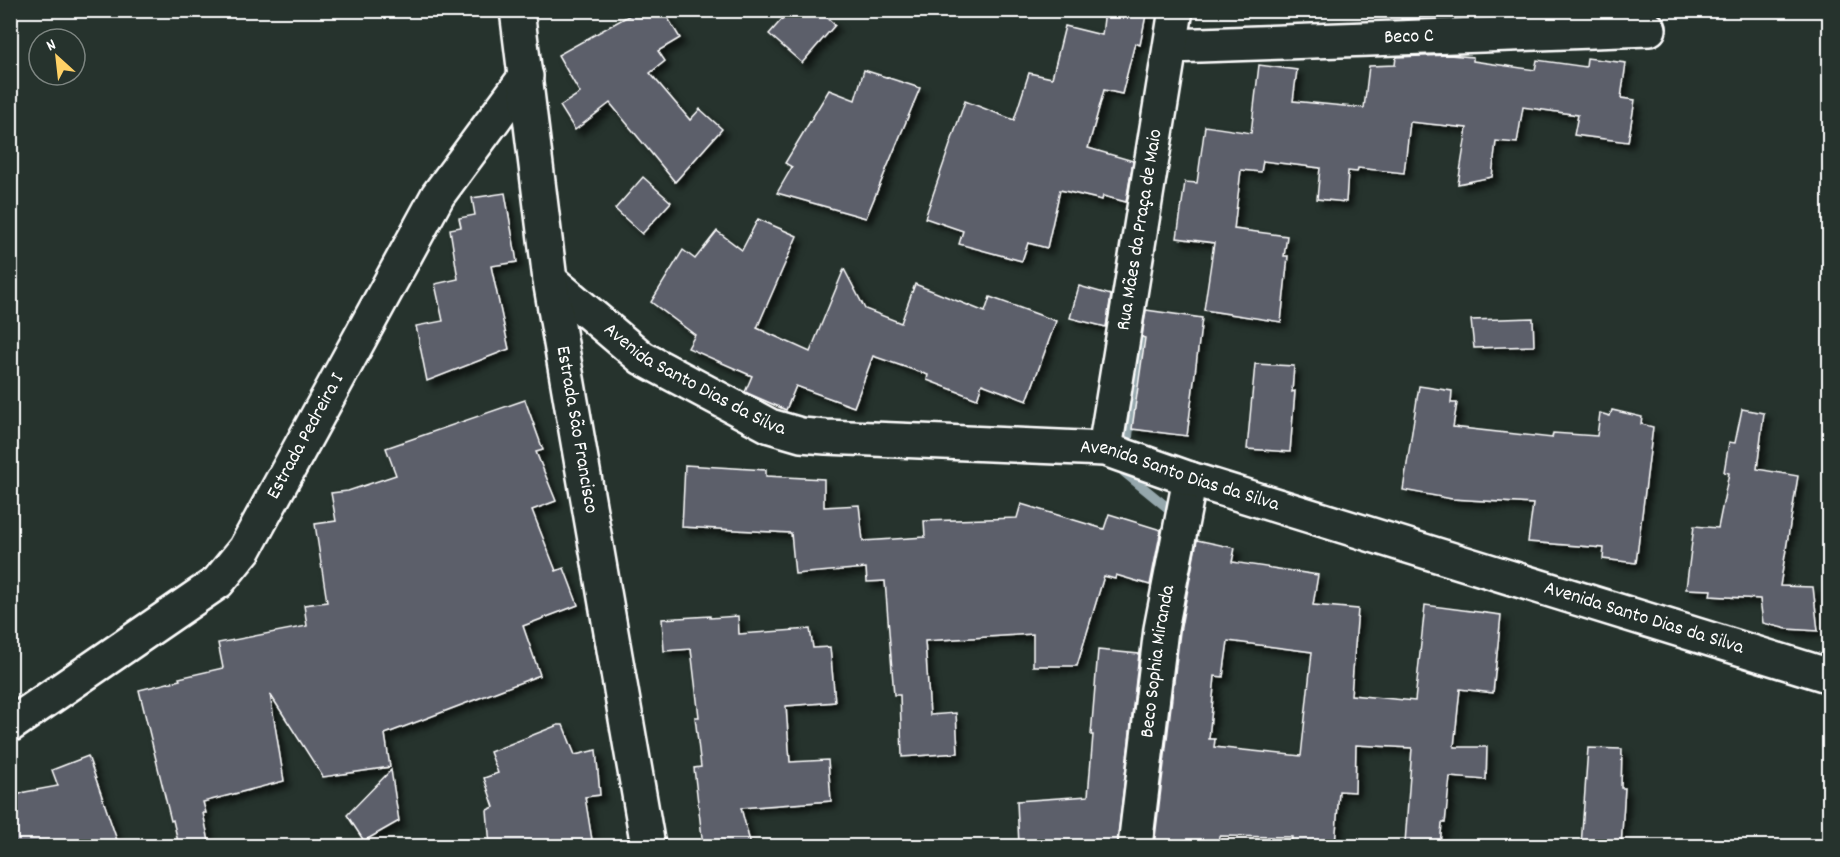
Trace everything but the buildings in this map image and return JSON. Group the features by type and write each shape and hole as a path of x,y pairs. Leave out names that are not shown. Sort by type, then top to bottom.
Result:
{"street":[{"name":"Estrada São Francisco","path":"517,10 550,280 648,846"},
{"name":"Rua Mães da Praça de Maio","path":"1105,449 1176,10"},
{"name":"Beco C","path":"1171,46 1649,28"},
{"name":"Estrada Pedreira I","path":"10,725 218,582 245,549 438,195 526,76"},
{"name":"Avenida Santo Dias da Silva","path":"550,280 642,358 770,426 801,435 826,437 1105,449 1190,479 1830,676"},
{"name":"Beco Sophia Miranda","path":"1135,846 1161,629 1190,479"}],"waterway":[{"path":"1140,331 1124,472 1179,517"}]}
